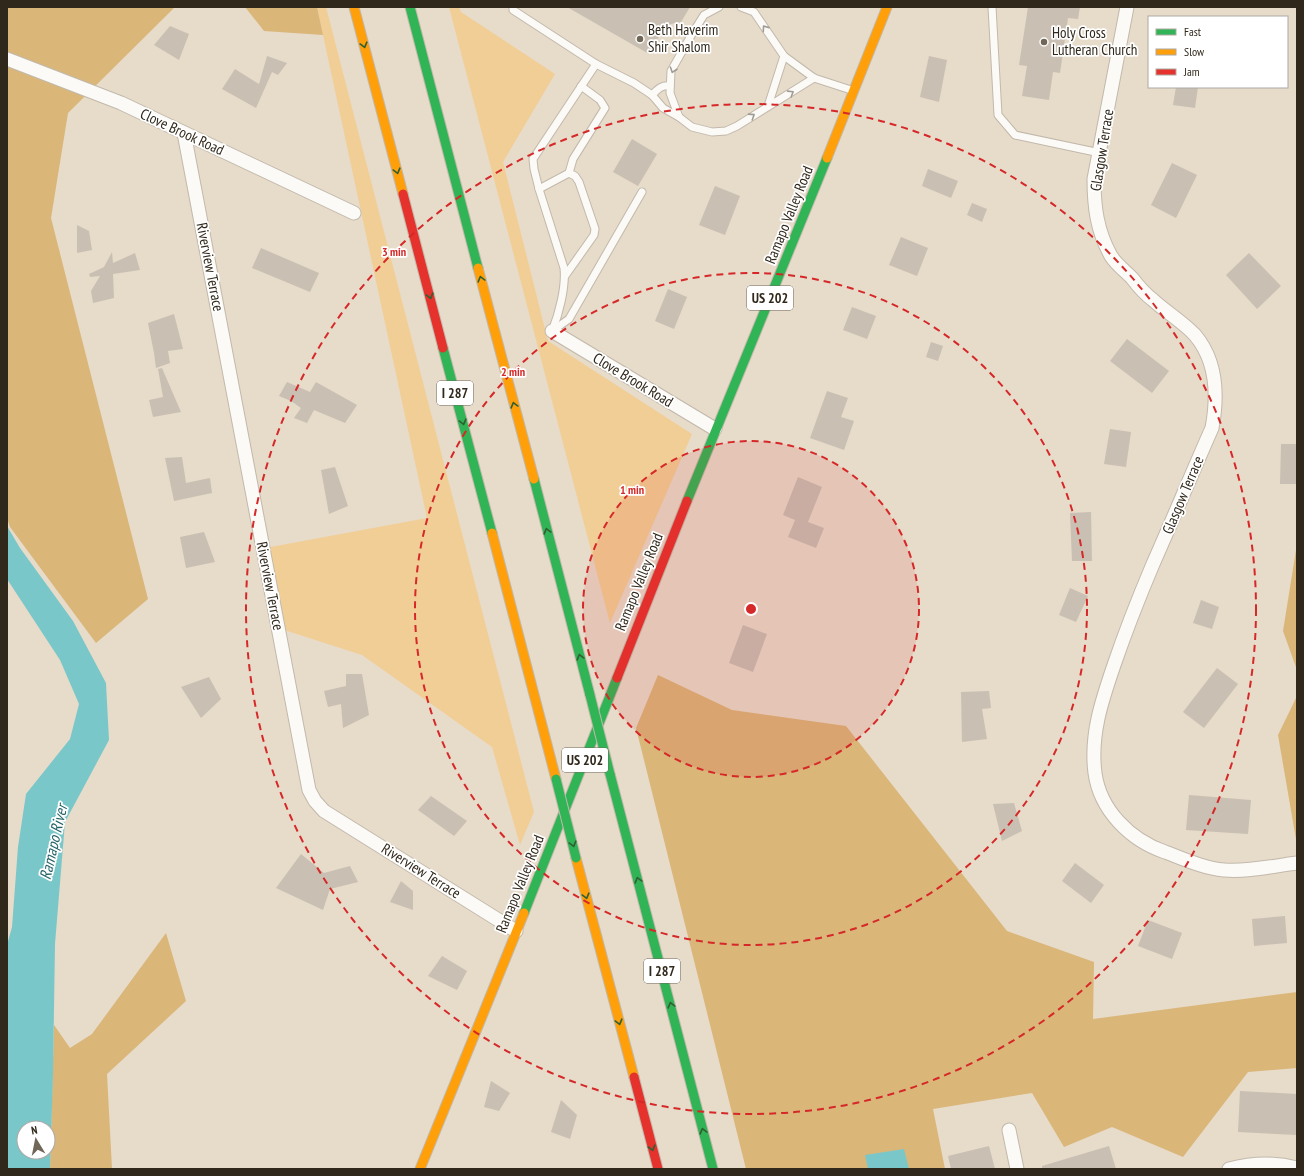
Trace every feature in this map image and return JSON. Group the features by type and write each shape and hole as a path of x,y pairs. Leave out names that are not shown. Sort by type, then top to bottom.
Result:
{"main road":[{"name":"I 287","path":"354,7 658,1169"},
{"name":"I 287","path":"410,7 713,1169"},
{"name":"Ramapo Valley Road","path":"420,1169 542,868 716,429 796,237 887,7"}],"street":[{"name":"Glasgow Terrace","path":"1126,7 1094,179 1094,201 1097,220 1103,240 1112,257 1151,299 1196,337 1213,370 1216,389 1216,409 1212,428 1128,623 1103,697 1096,726 1094,753 1095,774 1101,793 1111,812 1122,826 1138,839 1153,848 1202,866 1222,870 1243,871 1297,863"},
{"name":"Clove Brook Road","path":"7,59 121,103 354,213"},
{"name":"Riverview Terrace","path":"184,133 309,790 315,801 324,811 516,931"},
{"name":"Clove Brook Road","path":"552,331 716,429"},
{"path":"1009,1130 1017,1169"},
{"path":"1229,1169 1265,1163 1271,1166 1297,1168"}],"lane":[{"path":"513,7 513,10 596,64 634,83 652,95 663,108 679,117 692,128 712,132 726,131 737,126 814,78"},
{"path":"679,117 670,93 671,71 704,14 719,7"},
{"path":"741,7 754,12 784,56 814,78 854,91"},
{"path":"992,7 998,115 1015,135 1100,153"},
{"path":"768,106 784,56"},
{"path":"552,331 557,317 565,276 564,268 539,188 533,160 596,64"},
{"path":"652,95 659,88 665,85 670,86"},
{"path":"539,188 569,173 573,159 605,108 600,100 581,86"},
{"path":"565,276 594,235 594,229 579,182 575,176 569,173"},
{"path":"552,331 569,319 642,192"}],"shaded area":[{"path":"7,7 175,7 68,113 51,218 148,599 96,643 10,527 7,518"},
{"path":"245,7 317,7 323,35 264,31"},
{"path":"317,7 326,7 534,812 520,845 492,747 362,655 278,628 260,549 427,518"},
{"path":"449,7 459,7 461,12 555,74 503,162 548,341 692,434 610,623"},
{"path":"1297,544 1297,670 1283,631"},
{"path":"658,675 732,710 846,726 1007,931 1094,962 1093,1019 1297,992 1297,1068 1248,1072 1183,1157 1112,1127 1064,1147 1032,1093 933,1109 945,1169 746,1169 636,728"},
{"path":"1297,696 1297,845 1278,735"},
{"path":"166,933 186,1001 107,1074 112,1169 50,1169 50,1160 56,1160 56,1120 51,1120 54,1025 70,1048 92,1034"}],"water":[{"name":"Ramapo River","path":"7,526 20,548 73,621 106,683 109,740 65,822 55,944 52,1120 16,1120 16,1160 50,1160 50,1169 7,1169 7,945 12,927 18,847 26,794 70,739 79,704 60,660 7,579"},
{"path":"904,1149 909,1169 868,1169 865,1155"}],"building":[{"name":"Beth Haverim Shir Shalom","path":"567,7 690,7 681,22 666,25 649,54"},
{"name":"Holy Cross Lutheran Church","path":"1028,7 1080,7 1078,19 1068,18 1060,73 1053,72 1049,100 1022,96 1027,66 1019,65"},
{"path":"170,26 189,34 179,60 154,45"},
{"path":"267,56 287,63 278,75 272,72 256,108 222,89 235,69 259,84"},
{"path":"929,56 947,60 939,102 920,97"},
{"path":"1176,88 1198,88 1195,108 1173,105"},
{"path":"632,139 657,154 638,186 613,172"},
{"path":"1172,163 1197,175 1176,218 1151,205"},
{"path":"928,169 958,181 951,198 922,186"},
{"path":"715,186 740,196 725,235 699,225"},
{"path":"972,203 987,209 982,222 967,215"},
{"path":"77,225 89,231 92,250 77,253"},
{"path":"901,237 928,248 917,276 889,265"},
{"path":"261,248 319,273 310,292 252,268"},
{"path":"112,252 113,263 135,253 140,270 113,274 114,298 93,303 91,291 100,276 90,277 89,274 104,267"},
{"path":"1249,253 1281,286 1257,309 1226,275"},
{"path":"668,289 687,297 674,329 655,321"},
{"path":"852,307 876,316 867,339 843,330"},
{"path":"174,314 183,349 168,351 170,363 156,368 148,323"},
{"path":"1127,339 1169,371 1152,393 1110,361"},
{"path":"931,342 943,346 938,361 926,357"},
{"path":"162,368 181,412 153,417 149,400 163,397 158,369"},
{"path":"287,382 310,392 316,382 357,405 345,423 314,410 307,423 294,418 301,408 291,401 279,396"},
{"path":"827,391 848,398 841,417 854,421 844,450 810,438"},
{"path":"1110,429 1131,432 1126,467 1104,464"},
{"path":"1281,444 1297,444 1297,484 1280,484"},
{"path":"182,457 186,483 210,478 212,493 174,501 165,458"},
{"path":"335,467 348,506 329,514 321,470"},
{"path":"798,477 822,487 808,522 824,528 816,548 788,537 795,520 783,515"},
{"path":"1091,512 1092,561 1072,561 1070,513"},
{"path":"204,532 215,562 186,568 180,537"},
{"path":"1070,588 1088,596 1076,622 1059,615"},
{"path":"1201,600 1219,607 1212,629 1193,623"},
{"path":"743,625 767,634 753,672 729,663"},
{"path":"1217,668 1238,684 1204,728 1183,712"},
{"path":"346,674 362,674 369,715 343,728 341,704 328,707 324,691 346,686"},
{"path":"209,677 221,699 201,718 181,687"},
{"path":"989,691 991,708 982,709 987,739 962,742 961,692"},
{"path":"1189,795 1251,800 1248,834 1186,830"},
{"path":"431,796 467,821 454,836 418,810"},
{"path":"1014,803 1022,831 1002,841 993,804"},
{"path":"301,854 324,873 350,866 358,882 330,889 323,910 276,888"},
{"path":"1075,863 1104,885 1091,903 1062,881"},
{"path":"401,881 413,891 413,910 390,902"},
{"path":"1285,916 1287,943 1254,946 1252,919"},
{"path":"1148,920 1182,933 1172,959 1138,946"},
{"path":"442,956 467,971 457,990 428,976"},
{"path":"491,1081 510,1093 499,1111 484,1107"},
{"path":"1240,1091 1297,1094 1297,1135 1238,1132"},
{"path":"561,1100 577,1115 570,1139 551,1132"},
{"path":"989,1146 995,1169 951,1169 948,1156"},
{"path":"1109,1146 1116,1169 1042,1169 1042,1166"}],"traffic: fast":[{"path":"410,7 478,268"},
{"path":"687,501 827,158"},
{"path":"443,348 492,533"},
{"path":"534,479 590,695"},
{"path":"524,913 617,678"},
{"path":"590,695 610,774"},
{"path":"610,774 713,1169"},
{"path":"556,779 576,858"}],"traffic: slow":[{"path":"354,7 403,194"},
{"path":"827,158 887,7"},
{"path":"478,268 534,479"},
{"path":"492,533 556,779"},
{"path":"576,858 634,1077"},
{"path":"420,1169 524,913"}],"traffic: jam":[{"path":"403,194 443,348"},
{"path":"617,678 687,501"},
{"path":"634,1077 658,1169"}],"place":[{"name":"Beth Haverim Shir Shalom","path":"640,39"},
{"name":"Holy Cross Lutheran Church","path":"1044,42"}]}
